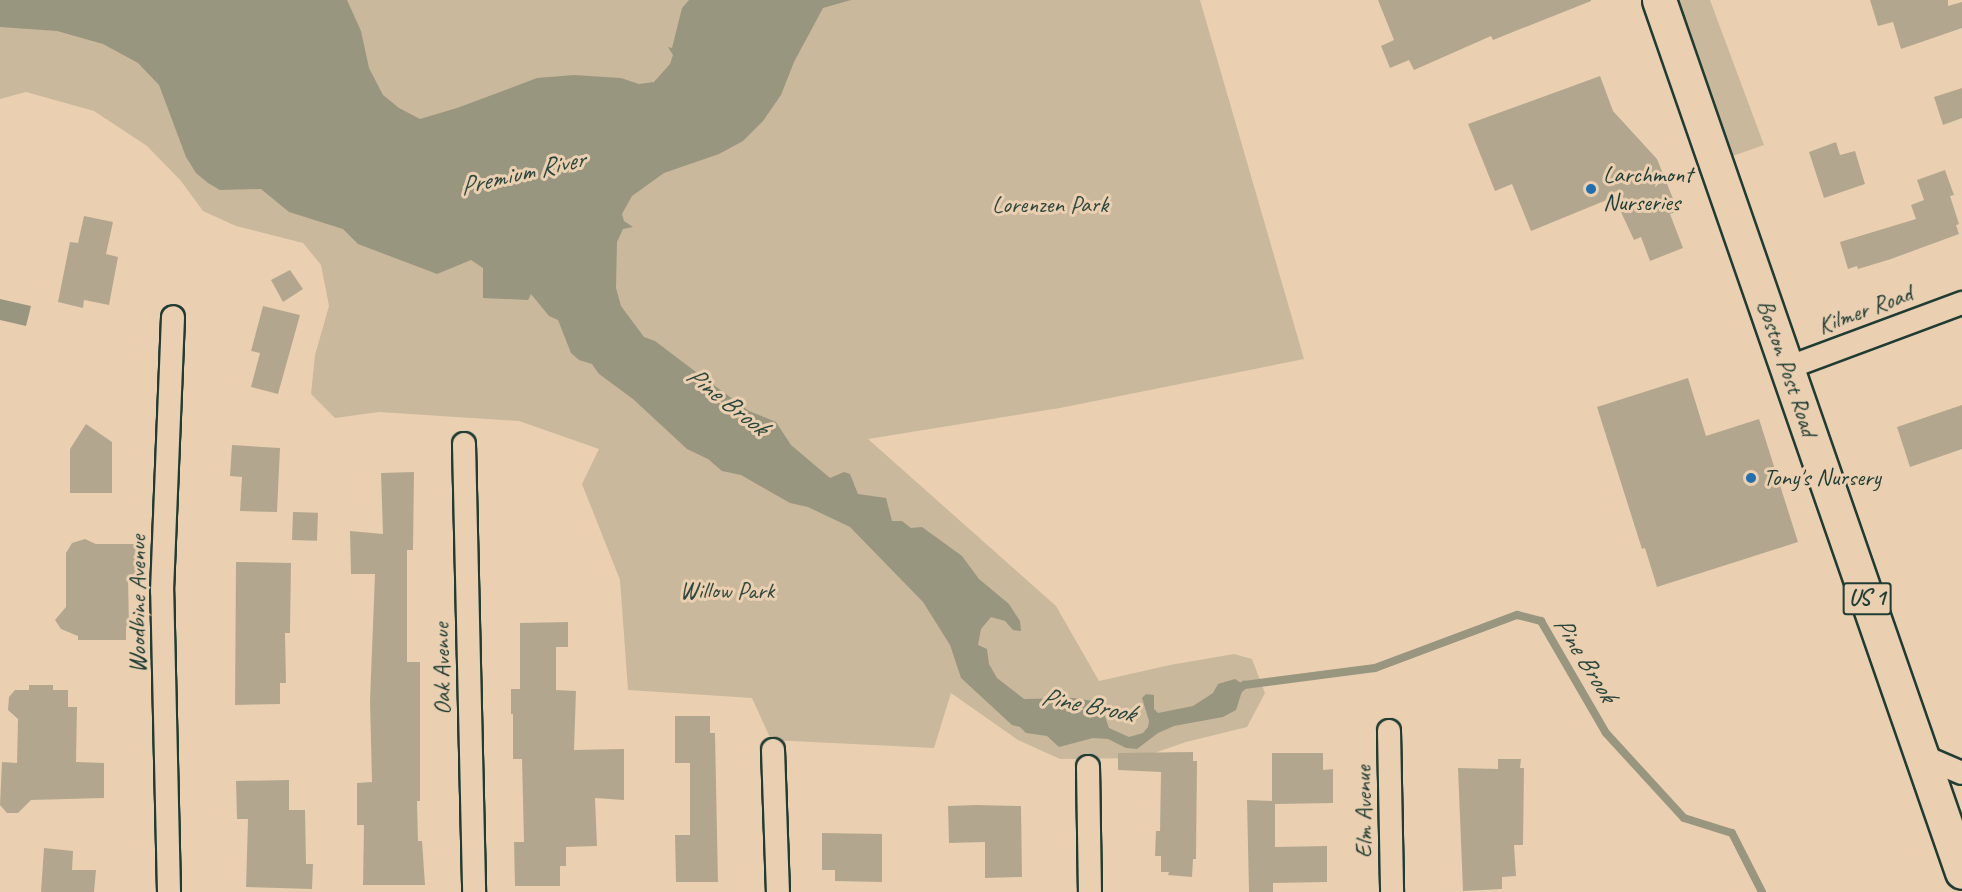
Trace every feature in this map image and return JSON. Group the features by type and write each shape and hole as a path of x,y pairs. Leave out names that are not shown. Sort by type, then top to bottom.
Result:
{"main road":[{"name":"Boston Post Road","path":"1659,0 1962,872"}],"street":[{"name":"Kilmer Road","path":"1787,368 1962,303"},
{"name":"Woodbine Avenue","path":"168,892 162,591 173,317"},
{"name":"Oak Avenue","path":"464,444 474,892"},
{"name":"Elm Avenue","path":"1389,731 1392,892"},
{"path":"773,750 778,892"},
{"path":"1922,756 1962,774"},
{"path":"1088,766 1090,892"}],"green space":[{"path":"0,0 1200,0 1304,359 1060,408 868,439 1056,606 1099,681 1234,654 1252,659 1265,693 1247,727 1186,742 1140,758 1060,759 1018,740 951,693 934,748 771,740 752,698 628,690 620,580 582,484 599,449 519,421 379,412 335,418 311,394 315,355 329,306 321,265 303,243 236,226 203,211 181,181 147,146 94,111 26,92 0,99"},
{"path":"1653,0 1710,0 1764,145 1707,165"}],"water":[{"name":"Premium River","path":"0,0 347,0 361,31 369,68 383,95 399,108 420,119 457,108 537,78 574,75 621,78 639,84 654,82 670,64 673,55 668,47 672,48 682,8 689,0 851,0 823,8 794,62 781,95 763,121 743,141 719,154 664,173 632,196 622,214 624,221 633,227 623,229 617,242 616,288 621,306 644,337 655,341 696,372 706,374 711,383 749,411 776,422 791,445 830,478 844,472 850,474 858,494 886,498 892,521 902,521 911,528 922,527 962,556 979,579 1009,604 1020,621 1021,631 1013,630 1005,621 991,617 981,629 978,645 987,649 989,664 997,678 1024,699 1073,698 1100,702 1109,728 1129,737 1143,733 1148,727 1149,721 1142,698 1146,694 1154,695 1154,709 1158,713 1193,706 1213,693 1218,684 1235,679 1244,685 1236,710 1223,717 1174,726 1158,733 1137,749 1126,748 1108,739 1093,738 1059,747 1047,736 1026,733 1020,727 1012,725 961,678 950,645 923,602 850,527 808,507 790,503 741,475 722,471 708,459 687,449 633,399 599,374 592,364 579,360 571,353 558,320 549,316 531,294 528,300 483,298 483,268 471,260 437,274 358,244 343,229 289,212 261,189 220,190 196,173 186,157 159,85 138,63 103,44 57,31 0,27"},
{"path":"0,299 31,306 26,326 0,320"}],"building":[{"path":"1378,0 1591,1 1493,40 1491,36 1414,70 1409,60 1390,68 1381,46 1394,40"},
{"path":"1870,0 1948,0 1948,6 1962,2 1962,28 1901,49 1893,22 1878,26"},
{"path":"1600,76 1613,111 1657,159 1678,211 1670,214 1683,248 1650,261 1641,237 1634,240 1614,197 1531,231 1512,184 1495,191 1468,124"},
{"path":"1962,88 1962,118 1943,125 1934,97"},
{"path":"1836,142 1840,155 1855,151 1865,184 1824,198 1809,152"},
{"path":"1945,170 1954,195 1950,196 1959,224 1956,225 1959,234 1891,259 1858,269 1857,266 1848,269 1840,242 1916,219 1911,205 1924,200 1917,180"},
{"path":"84,216 113,222 106,254 118,257 109,305 84,300 83,308 58,302 70,242 78,243"},
{"path":"290,270 303,289 283,302 271,280"},
{"path":"263,306 300,315 278,394 251,387 260,353 251,351"},
{"path":"1688,378 1706,436 1759,419 1798,542 1657,587 1645,548 1642,549 1597,407"},
{"path":"1962,405 1962,449 1910,467 1897,427"},
{"path":"86,424 112,442 112,493 70,493 70,449"},
{"path":"232,445 280,448 277,512 240,511 242,477 230,476"},
{"path":"414,472 413,550 407,550 407,662 420,662 420,801 417,801 418,841 422,841 425,885 363,885 364,825 357,825 357,783 372,782 370,701 375,574 351,574 350,531 383,534 381,473"},
{"path":"293,512 318,513 317,541 292,540"},
{"path":"85,539 96,544 136,544 136,576 128,576 129,627 126,627 126,640 78,640 78,636 61,629 55,620 66,607 66,553 72,543"},
{"path":"236,562 291,563 290,633 285,633 286,683 280,683 280,704 235,705"},
{"path":"568,622 568,647 556,647 556,690 576,691 574,750 624,749 624,800 595,798 597,846 566,847 566,866 560,866 560,886 515,886 514,842 524,842 522,759 513,759 513,714 511,714 511,689 520,689 520,623"},
{"path":"29,685 53,685 53,690 68,690 68,707 77,707 76,762 104,763 104,798 31,800 18,813 7,813 0,805 2,762 17,763 18,719 8,710 9,697 15,690 29,690"},
{"path":"675,716 710,716 710,733 715,733 718,882 676,882 675,835 690,835 690,763 675,763"},
{"path":"1193,752 1193,761 1197,761 1196,859 1193,859 1192,877 1168,875 1169,872 1161,872 1161,856 1155,856 1156,831 1160,831 1161,772 1118,770 1118,753"},
{"path":"1272,753 1323,753 1323,770 1333,769 1333,803 1275,804 1275,847 1327,846 1327,882 1273,883 1273,892 1249,892 1247,800 1272,801"},
{"path":"1498,759 1521,759 1520,768 1524,768 1523,845 1514,845 1516,876 1502,877 1502,889 1463,891 1458,768 1498,769"},
{"path":"289,780 289,810 305,810 306,864 313,864 312,889 246,887 248,819 237,819 236,781"},
{"path":"948,806 1021,806 1022,877 985,878 985,842 949,843"},
{"path":"822,833 882,834 882,882 835,881 835,870 822,870"},
{"path":"44,848 73,851 72,870 96,870 94,892 41,892"}],"waterway":[{"name":"Pine Brook","path":"1236,692 1244,685 1375,668 1517,615 1541,621 1606,733 1684,818 1732,833 1762,892"}],"place":[{"name":"Larchmont Nurseries","path":"1591,189"},
{"name":"Tony's Nursery","path":"1751,478"}],"park label":[{"name":"Lorenzen Park","path":"1050,205"},
{"name":"Willow Park","path":"727,591"}]}
